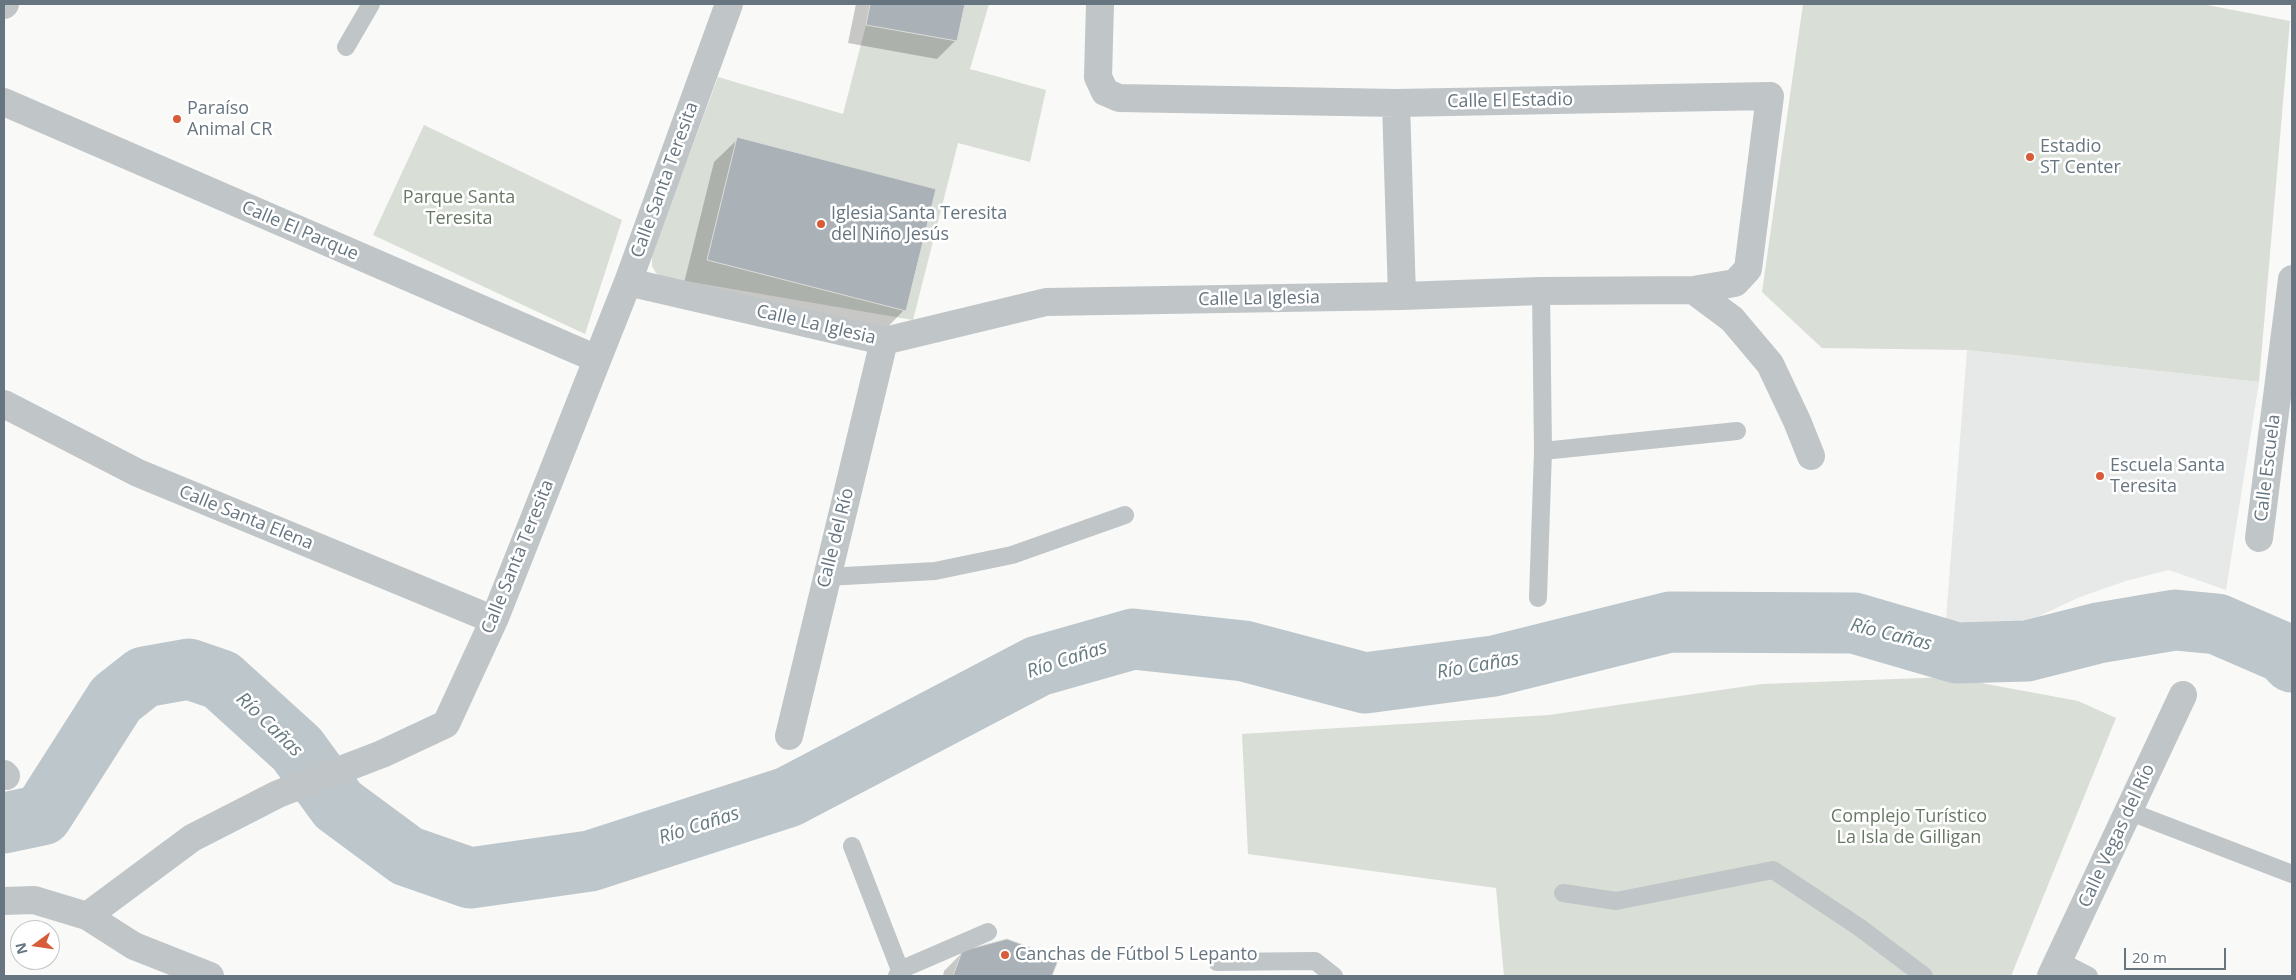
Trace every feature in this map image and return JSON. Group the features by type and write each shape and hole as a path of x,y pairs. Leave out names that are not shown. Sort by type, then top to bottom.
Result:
{"street":[{"name":"Calle Santa Teresita","path":"87,916 192,838 278,794 382,754 446,724 494,620 628,282 729,4"},
{"name":"Calle El Estadio","path":"1100,4 1098,77 1105,92 1119,98 1396,103 1770,96 1748,270 1736,283 1693,290"},
{"name":"Calle El Parque","path":"4,102 597,359"},
{"path":"1396,103 1402,296"},
{"name":"Calle Escuela","path":"2259,538 2292,280"},
{"name":"Calle La Iglesia","path":"628,282 884,341 1046,302 1402,296 1541,291 1693,290"},
{"path":"1693,290 1732,319 1770,364 1811,456"},
{"name":"Calle del Río","path":"789,736 884,341"},
{"name":"Calle Santa Elena","path":"4,404 138,473 494,620"},
{"name":"Calle Vegas del Río","path":"2054,968 2183,695"},
{"path":"4,901 34,900 87,916 134,946 210,976"}],"lane":[{"path":"346,47 371,4"},
{"path":"1538,598 1543,451 1541,291"},
{"path":"1543,451 1737,431"},
{"path":"827,577 882,576 944,569 1012,555 1125,515"},
{"path":"2128,811 2292,874"},
{"path":"852,846 899,973 988,932"},
{"path":"1563,892 1616,901 1773,870 1859,927 1924,976"},
{"path":"1217,962 1315,961 1334,976"},
{"path":"2054,968 2089,976"}],"shaded area":[{"name":"Escuela Santa Teresita","path":"1967,350 2259,382 2226,590 2169,570 2126,581 2080,597 2037,617 1994,628 1946,619"}],"green space":[{"path":"965,4 989,4 970,69 1046,90 1030,162 958,143 913,320 662,277 656,273 652,266 652,255 718,77 843,114 866,25 957,41","holes":["737,137 936,189 906,310 707,260"]},
{"name":"Estadio ST Center","path":"1803,4 2202,4 2290,21 2259,382 1967,350 1822,348 1762,292"},
{"name":"Parque Santa Teresita","path":"424,125 622,220 585,334 373,235"},
{"name":"Complejo Turístico La Isla de Gilligan","path":"1949,677 2078,701 2116,718 2011,976 1504,976 1496,888 1248,854 1242,734 1549,715 1762,684"}],"building":[{"path":"870,4 965,4 957,41 866,25"},
{"name":"Iglesia Santa Teresita del Niño Jesús","path":"737,137 936,189 906,311 707,260"},
{"name":"Canchas de Fútbol 5 Lepanto","path":"1007,939 1059,958 1052,976 953,976 962,951"}],"waterway":[{"name":"Río Cañas","path":"4,823 42,815 116,699 144,677 189,669 221,680 297,749 338,805 407,856 470,878 590,861 788,797 1038,666 1133,639 1244,651 1365,683 1494,666 1670,622 1854,623 1957,653 2027,651 2098,633 2175,620 2217,624 2284,653 2292,662"}],"place":[{"name":"Paraíso Animal CR","path":"177,119"},
{"name":"Estadio ST Center","path":"2030,157"},
{"name":"Iglesia Santa Teresita del Niño Jesús","path":"821,224"},
{"name":"Escuela Santa Teresita","path":"2100,476"},
{"name":"Canchas de Fútbol 5 Lepanto","path":"1005,955"}]}
